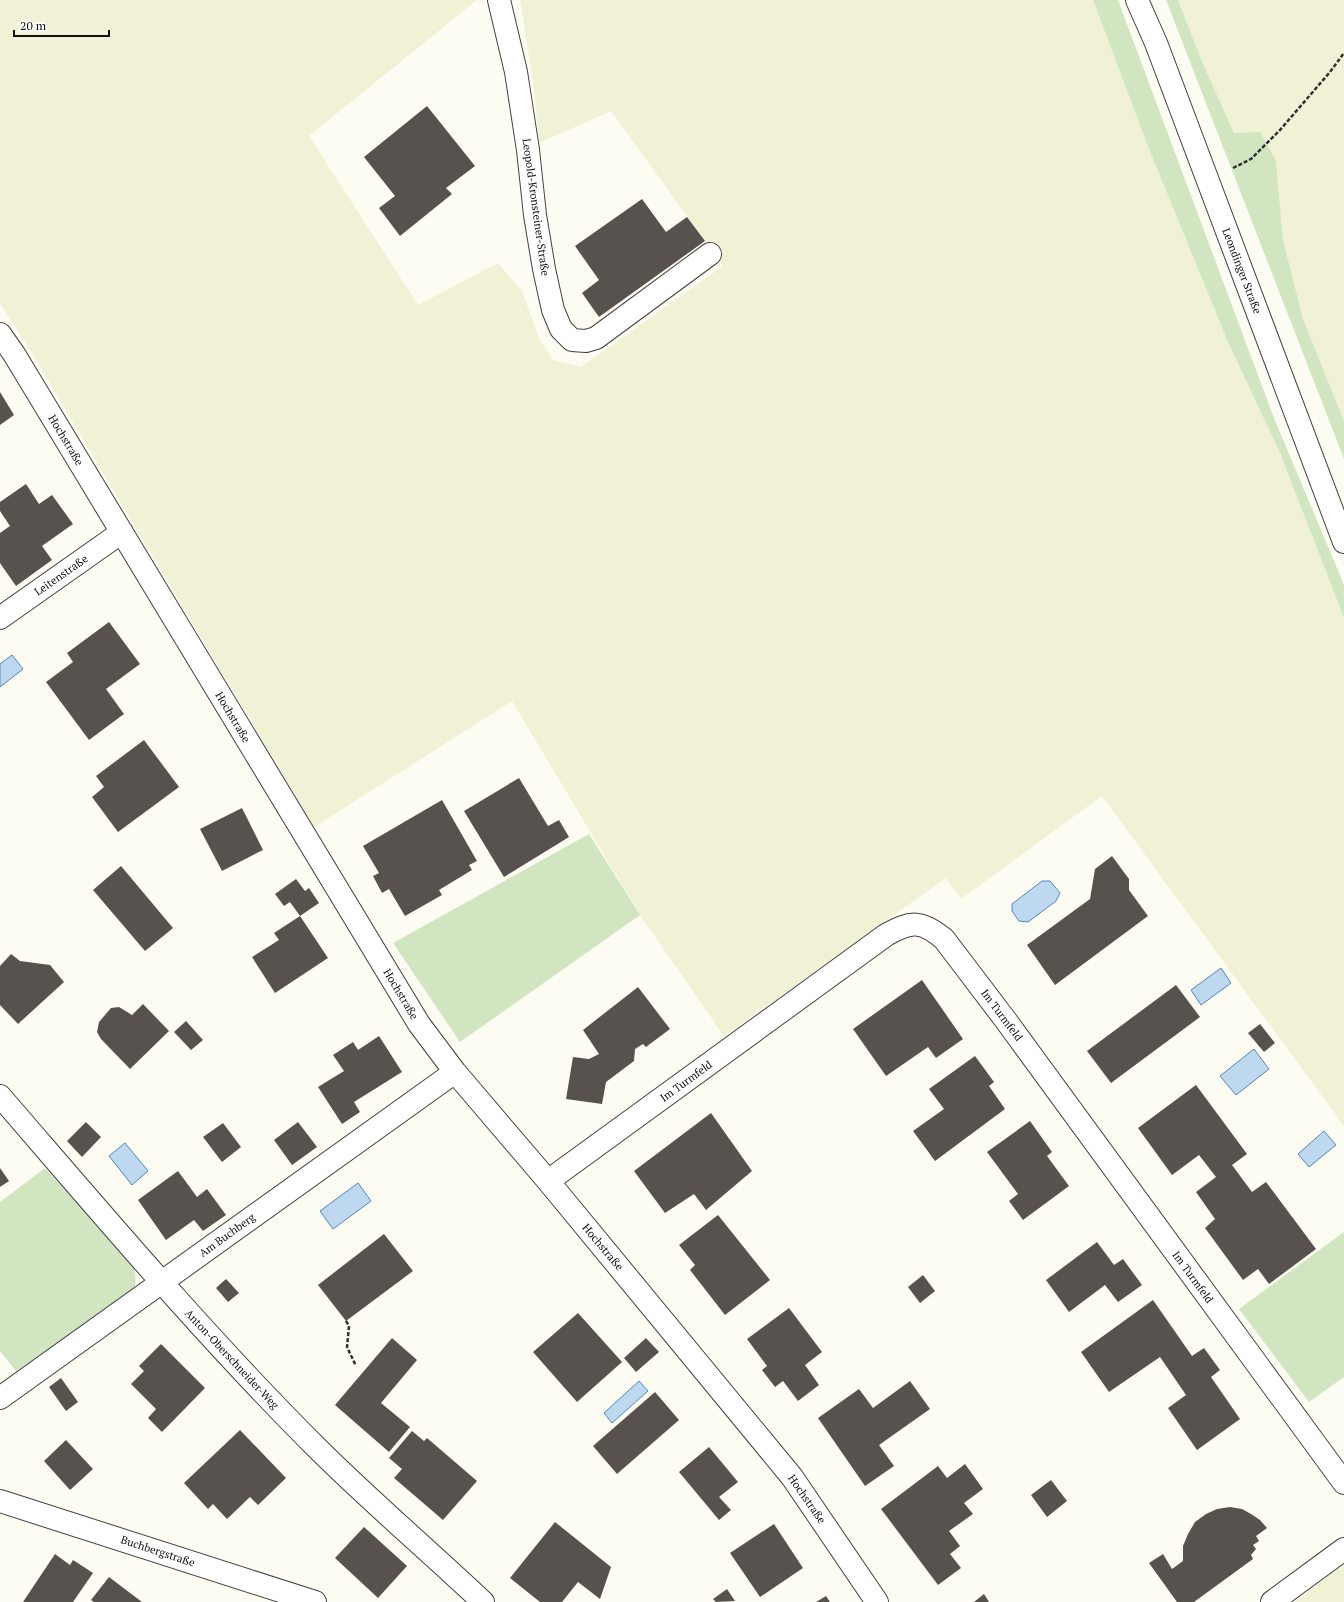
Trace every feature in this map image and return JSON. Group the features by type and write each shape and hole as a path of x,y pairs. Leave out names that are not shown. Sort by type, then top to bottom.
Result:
{"street":[{"name":"Leopold-Kronsteiner-Straße","path":"499,0 516,72 544,269 553,310 561,329 572,340 586,341 596,338 710,254"},
{"name":"Leondinger Straße","path":"1137,0 1156,43 1344,542"},
{"name":"Hochstraße","path":"0,334 14,354 419,1024 455,1072 548,1182 792,1478 877,1602"},
{"name":"Leitenstraße","path":"0,618 122,532"},
{"name":"Im Turmfeld","path":"548,1182 886,935 903,925 918,924 931,929 944,939 999,1010 1344,1483"},
{"name":"Am Buchberg","path":"0,1398 455,1072"},
{"name":"Anton-Oberschneider-Weg","path":"0,1096 189,1314 317,1448 483,1602"},
{"name":"Buchbergstraße","path":"0,1501 315,1602"},
{"path":"1272,1602 1344,1549"}],"path":[{"path":"1209,183 1251,159 1280,130 1330,72 1344,53"},
{"path":"346,1321 348,1326 347,1347 356,1366"}],"green space":[{"path":"0,0 477,0 309,136 418,305 498,263 522,291 539,338 553,360 581,367 723,266 611,111 539,143 533,81 520,0 1093,0 1147,144 1228,342 1280,453 1344,618 1344,1126 1102,796 961,899 946,878 724,1036 640,915 512,701 314,827 28,347 0,303"},
{"path":"1093,0 1118,0 1274,418 1342,580 1344,586 1344,618 1280,453 1228,342 1147,144"},
{"path":"1166,0 1178,0 1203,64 1234,133 1260,132 1276,161 1283,240 1303,319 1344,421 1344,459"},
{"path":"1178,0 1344,0 1344,421 1303,319 1283,240 1276,161 1234,133 1203,64"},
{"path":"589,834 640,915 460,1042 393,943"},
{"path":"45,1168 130,1259 135,1272 135,1289 134,1294 16,1371 0,1351 0,1202"},
{"path":"1344,1232 1344,1377 1309,1402 1239,1309"},
{"path":"1344,1565 1344,1602 1294,1602"}],"water":[{"path":"12,655 23,669 0,687 0,664"},
{"path":"1042,881 1050,881 1060,893 1056,901 1028,922 1019,921 1012,911 1012,904"},
{"path":"1221,968 1231,983 1201,1005 1191,990"},
{"path":"1254,1049 1269,1069 1236,1095 1220,1076"},
{"path":"1324,1131 1336,1145 1309,1167 1298,1154"},
{"path":"125,1143 148,1171 132,1185 109,1156"},
{"path":"358,1183 371,1201 333,1229 320,1211"},
{"path":"639,1381 648,1391 612,1423 604,1413"}],"building":[{"path":"427,106 475,166 446,188 452,194 400,236 379,208 395,196 364,157"},
{"path":"642,199 666,232 687,217 705,241 599,317 582,293 599,280 575,246"},
{"path":"0,392 14,415 0,425"},
{"path":"26,484 39,504 52,495 73,524 42,546 52,560 16,586 0,563 0,533 10,526 0,511 0,502"},
{"path":"109,622 140,664 106,689 124,714 89,740 46,682 73,662 67,653"},
{"path":"144,740 179,787 118,832 92,797 104,787 96,776"},
{"path":"519,778 548,826 559,820 569,837 504,877 464,811"},
{"path":"442,800 477,861 469,865 472,870 439,890 442,895 405,916 389,889 382,893 373,876 379,873 363,846"},
{"path":"242,808 263,850 222,871 200,829"},
{"path":"1112,856 1129,879 1129,890 1148,916 1055,985 1027,945 1090,899 1095,869"},
{"path":"121,866 173,928 145,951 93,890"},
{"path":"296,879 305,891 309,888 319,903 300,916 290,902 284,906 275,894"},
{"path":"300,916 328,958 275,993 252,957 279,940 274,933"},
{"path":"11,954 20,961 50,965 64,982 18,1024 0,1005 0,966"},
{"path":"922,980 963,1039 936,1058 928,1047 886,1076 853,1029"},
{"path":"1176,985 1200,1017 1111,1083 1087,1051"},
{"path":"638,987 670,1029 646,1047 643,1044 635,1049 634,1061 606,1082 602,1104 566,1099 573,1057 589,1059 599,1054 583,1030"},
{"path":"143,1004 169,1031 130,1069 101,1039 97,1032 99,1022 111,1008 119,1007 132,1015"},
{"path":"186,1021 203,1040 191,1050 174,1032"},
{"path":"1260,1024 1275,1043 1264,1052 1248,1033"},
{"path":"379,1036 402,1072 354,1102 360,1112 342,1124 318,1087 344,1071 333,1055 353,1042 358,1050"},
{"path":"975,1056 994,1082 989,1086 1005,1109 935,1161 913,1131 944,1109 929,1089"},
{"path":"1196,1085 1247,1154 1232,1165 1252,1192 1266,1182 1316,1249 1269,1284 1258,1269 1243,1280 1205,1228 1215,1219 1196,1192 1216,1177 1199,1155 1172,1175 1138,1128"},
{"path":"711,1113 752,1171 706,1210 694,1194 665,1213 634,1171"},
{"path":"1030,1121 1052,1152 1047,1156 1069,1186 1023,1220 1009,1201 1018,1194 987,1152"},
{"path":"86,1122 101,1137 82,1157 67,1141"},
{"path":"298,1122 317,1147 292,1165 274,1140"},
{"path":"223,1123 241,1147 222,1162 203,1137"},
{"path":"0,1168 9,1181 0,1187"},
{"path":"178,1171 197,1197 207,1189 226,1215 203,1231 194,1220 166,1240 138,1200"},
{"path":"718,1215 770,1280 725,1315 690,1270 695,1265 679,1245"},
{"path":"384,1234 413,1271 346,1321 318,1285"},
{"path":"1097,1242 1114,1265 1123,1259 1142,1285 1118,1302 1105,1285 1069,1312 1046,1280"},
{"path":"923,1275 935,1291 920,1303 908,1287"},
{"path":"226,1279 239,1293 228,1302 216,1288"},
{"path":"1153,1300 1192,1356 1204,1348 1220,1370 1211,1377 1240,1419 1197,1450 1168,1408 1186,1395 1160,1357 1109,1392 1081,1352"},
{"path":"789,1308 822,1352 805,1365 819,1385 798,1401 783,1381 775,1387 762,1370 767,1366 747,1339"},
{"path":"578,1313 622,1362 577,1402 533,1352"},
{"path":"392,1338 417,1360 381,1403 410,1427 389,1452 335,1405"},
{"path":"646,1338 659,1352 636,1372 624,1358"},
{"path":"161,1344 205,1388 162,1432 148,1418 156,1409 131,1384 144,1371 139,1366"},
{"path":"61,1378 78,1402 66,1411 49,1387"},
{"path":"910,1381 930,1409 879,1445 894,1466 865,1486 818,1418 859,1389 873,1408"},
{"path":"655,1392 679,1420 617,1474 593,1446"},
{"path":"240,1430 286,1478 258,1505 250,1497 227,1519 213,1504 208,1509 184,1483"},
{"path":"412,1431 424,1441 427,1438 477,1481 443,1520 394,1478 402,1469 389,1458"},
{"path":"66,1440 93,1469 70,1490 44,1461"},
{"path":"709,1447 738,1482 719,1497 731,1510 719,1520 679,1472"},
{"path":"965,1464 983,1489 964,1503 973,1514 949,1531 960,1546 950,1554 961,1568 938,1585 881,1509 938,1466 947,1478"},
{"path":"1051,1480 1067,1501 1047,1517 1031,1495"},
{"path":"1230,1507 1242,1509 1251,1514 1260,1520 1267,1528 1256,1536 1259,1541 1253,1545 1256,1549 1251,1555 1253,1559 1194,1602 1177,1602 1149,1563 1163,1554 1172,1569 1183,1561 1183,1546 1195,1522 1206,1514 1217,1509"},
{"path":"555,1522 611,1567 600,1599 578,1582 562,1602 540,1602 510,1578"},
{"path":"774,1524 803,1568 760,1597 730,1553"},
{"path":"364,1527 407,1566 378,1598 335,1558"},
{"path":"55,1554 70,1565 73,1560 93,1573 73,1602 23,1602"},
{"path":"109,1577 142,1602 94,1602 91,1600"},
{"path":"727,1589 735,1601 716,1602 713,1599"},
{"path":"984,1594 989,1602 974,1602"},
{"path":"826,1596 830,1602 816,1602"}]}
